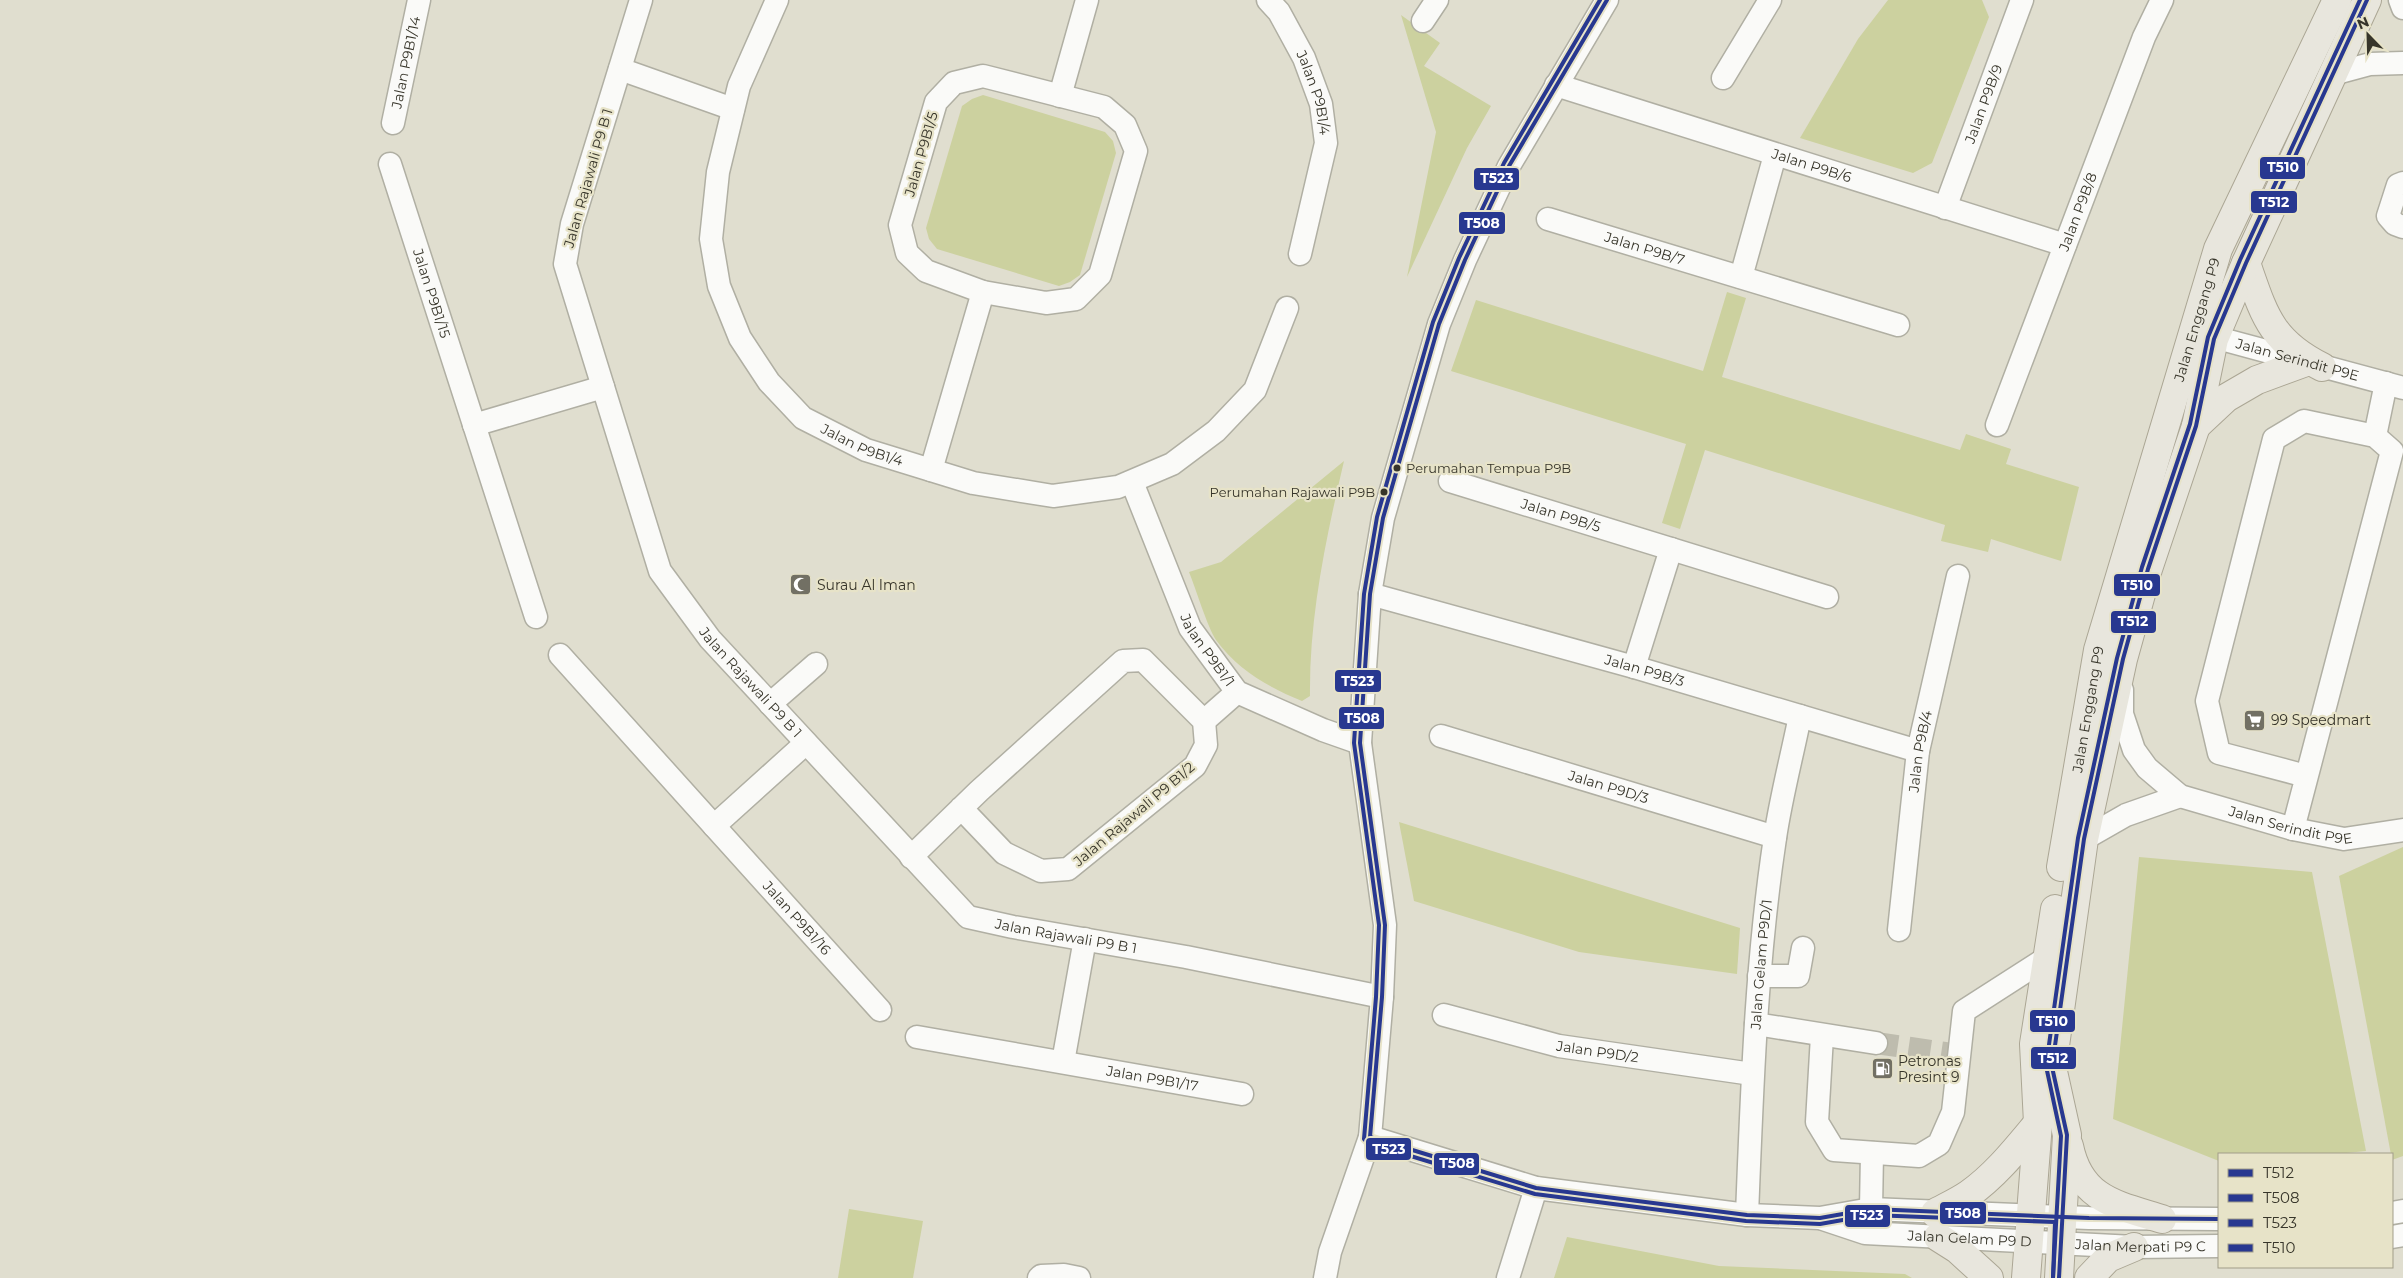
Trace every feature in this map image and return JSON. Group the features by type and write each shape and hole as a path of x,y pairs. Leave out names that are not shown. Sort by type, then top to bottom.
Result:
{"main road":[{"name":"Jalan Enggang P9","path":"2059,1278 2067,1135 2052,1067 2084,839 2123,659 2148,570 2196,426 2203,335 2218,249 2337,0"},
{"name":"Jalan Enggang P9","path":"2026,1278 2038,1123 2034,1044 2068,817 2098,650 2203,335 2246,263 2367,0"},
{"path":"2246,263 2265,316 2276,332 2300,356 2314,364"},
{"path":"2196,426 2226,398 2257,380 2314,364"},
{"path":"1989,1278 1957,1249 1936,1225 2004,1163 2038,1123"},
{"path":"2067,1135 2071,1159 2082,1178 2092,1190 2104,1200 2162,1219"},
{"path":"2089,1278 2108,1258 2134,1246"}],"street":[{"name":"Jalan P9B1/14","path":"393,123 419,0"},
{"name":"Jalan Rajawali P9 B 1","path":"641,0 572,224 565,264 660,571 710,639 968,917 1382,997"},
{"name":"Jalan P9B1/4","path":"777,0 739,86 718,172 711,239 719,286 740,338 769,382 803,418 866,450 973,482 1053,496 1118,487 1172,464 1216,431 1255,390 1287,308"},
{"path":"1060,96 1087,0"},
{"path":"1423,21 1437,0"},
{"path":"1325,1278 1330,1252 1370,1137 1382,997 1385,926 1360,743 1370,594 1382,518 1439,324 1465,260 1510,166 1607,0"},
{"path":"1723,78 1770,0"},
{"name":"Jalan P9B/9","path":"1945,208 2022,0"},
{"name":"Jalan P9B/8","path":"1997,425 2144,37 2162,0"},
{"path":"2400,0 2403,8"},
{"name":"Jalan P9B1/4","path":"1279,4 1304,58 1321,104 1326,143 1300,254"},
{"path":"2333,74 2370,64 2403,63"},
{"path":"620,69 733,109"},
{"name":"Jalan P9B1/5","path":"983,76 1060,96 1104,107 1124,125 1136,151 1100,275 1076,300 1046,303 983,292 926,271 907,253 900,224 936,102 954,82 983,76"},
{"name":"Jalan P9B/6","path":"1556,85 2065,246"},
{"path":"1741,277 1774,155"},
{"name":"Jalan P9B1/15","path":"390,164 536,617"},
{"path":"2403,183 2398,185 2388,216 2395,224 2403,227"},
{"name":"Jalan P9B/7","path":"1548,219 1898,325"},
{"path":"931,470 983,292"},
{"name":"Jalan Serindit P9E","path":"2203,335 2394,386"},
{"path":"2375,436 2394,386"},
{"path":"474,425 603,387"},
{"path":"2292,830 2392,451 2375,436 2304,421 2274,439 2207,701 2219,752 2306,776"},
{"name":"Jalan P9B/5","path":"1450,481 1827,597"},
{"name":"Jalan P9B1/1","path":"1132,482 1190,628 1238,692 1323,730 1360,743"},
{"path":"1634,667 1671,550"},
{"name":"Jalan P9B/4","path":"1899,930 1918,751 1958,576"},
{"name":"Jalan P9B/3","path":"1370,594 1634,667 1918,751"},
{"name":"Jalan P9B1/16","path":"560,655 880,1010"},
{"name":"Jalan Serindit P9E","path":"2123,659 2122,714 2134,750 2147,768 2180,796 2292,830 2344,839 2403,830"},
{"path":"911,857 961,808 1123,661 1143,660 1204,721 1238,692"},
{"path":"770,704 816,664"},
{"name":"Jalan Gelam P9D/1","path":"1747,1215 1752,1074 1759,976 1775,838 1800,716"},
{"name":"Jalan Rajawali P9 B1/2","path":"961,808 1004,853 1041,871 1068,868 1195,766 1206,744 1204,721"},
{"name":"Jalan P9D/3","path":"1441,736 1775,838"},
{"path":"714,826 806,743"},
{"path":"2084,839 2126,815 2180,796"},
{"path":"1063,1062 1085,939"},
{"path":"1759,976 1798,976 1803,948"},
{"path":"1822,1036 1817,1122 1834,1150 1919,1156 1939,1144 1953,1112 1964,1011 2048,957"},
{"name":"Jalan P9D/2","path":"1444,1014 1559,1046 1752,1074"},
{"path":"1756,1024 1822,1036 1876,1043"},
{"name":"Jalan P9B1/17","path":"917,1037 1242,1094"},
{"name":"Jalan Gelam P9 D","path":"1370,1137 1536,1188 1747,1215 1820,1218 1870,1209 1936,1225"},
{"path":"1870,1209 1872,1153"},
{"path":"1508,1278 1536,1188"},
{"name":"Jalan Gelam P9 D","path":"1820,1218 1865,1233 1936,1225 2062,1229"},
{"name":"Jalan Merpati P9 C","path":"2062,1229 2088,1218 2218,1219"},
{"name":"Jalan Merpati P9 C","path":"2062,1229 2134,1246 2218,1246"},
{"path":"1039,1278 1042,1276 1064,1275 1079,1278"}],"green space":[{"path":"1888,0 1982,0 1989,17 1932,163 1913,173 1800,138 1858,39"},
{"path":"1401,15 1440,43 1424,66 1491,106 1467,148 1407,277 1436,132"},
{"path":"983,95 1105,132 1113,141 1116,153 1080,275 1070,282 1059,286 937,249 929,239 926,228 962,106 972,99"},
{"path":"1727,292 1746,298 1722,377 1960,450 1966,434 2011,449 2006,464 2079,487 2061,561 1991,539 1988,552 1941,541 1945,525 1705,450 1680,529 1662,523 1686,444 1451,371 1476,300 1703,371"},
{"path":"1344,461 1320,578 1312,637 1310,696 1302,701 1277,690 1254,676 1225,651 1216,640 1205,617 1189,572 1221,562"},
{"path":"1399,822 1740,928 1737,974 1579,952 1414,901"},
{"path":"2403,847 2403,1156 2393,1160 2393,1153 2391,1153 2339,876"},
{"path":"2139,857 2312,872 2366,1151 2347,1153 2218,1153 2218,1161 2113,1119"},
{"path":"849,1209 923,1221 913,1278 838,1278"},
{"path":"1567,1237 1719,1266 1905,1274 1912,1278 1554,1278"}],"tunnel":[{"path":"1876,1043 1959,1055"}],"transit line":[{"name":"T523","path":"1600,0 1504,163 1459,258 1433,322 1377,517 1364,594 1354,743 1379,925 1376,997 1364,1139 1368,1143 1535,1194 1746,1221 1820,1224 1871,1215 2055,1222 2053,1278"},
{"name":"T508","path":"1607,0 1509,166 1465,260 1439,324 1383,518 1370,594 1360,743 1385,925 1382,997 1370,1137 1536,1188 1747,1215 1820,1218 1871,1209 2089,1218 2218,1219"},
{"name":"T510","path":"2053,1278 2061,1136 2046,1066 2078,838 2117,658 2142,567 2190,424 2208,337 2240,260 2360,0"},
{"name":"T512","path":"2059,1278 2067,1135 2052,1067 2084,839 2123,659 2148,569 2196,426 2214,339 2246,263 2367,0"}],"place":[{"name":"Perumahan Tempua P9B","path":"1397,468"},
{"name":"Perumahan Rajawali P9B","path":"1384,492"},
{"name":"Surau Al Iman","path":"801,585"},
{"name":"99 Speedmart","path":"2255,720"},
{"name":"Petronas Presint 9","path":"1882,1069"}]}
